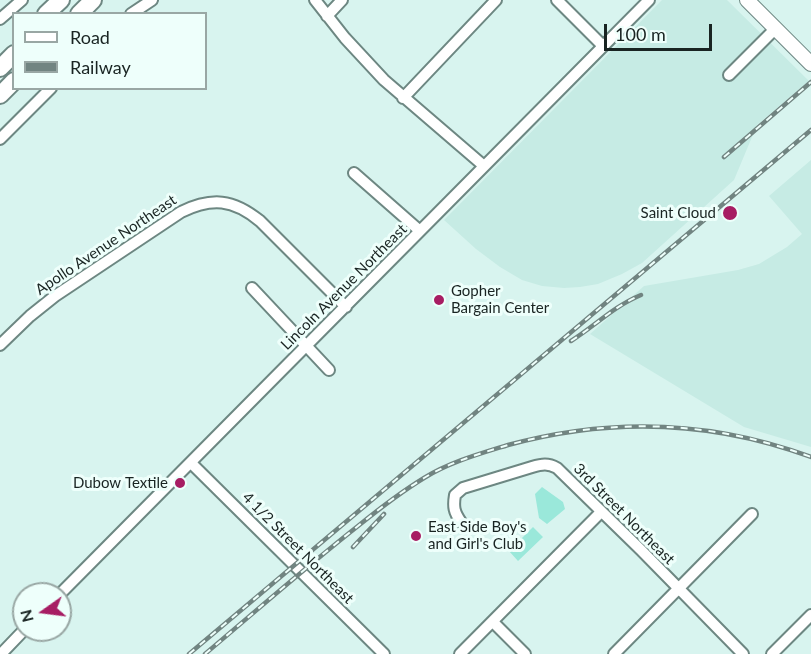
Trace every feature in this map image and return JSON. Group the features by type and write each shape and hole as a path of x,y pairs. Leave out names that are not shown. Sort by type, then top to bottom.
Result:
{"highway":[{"path":"48,12 61,0"},
{"path":"56,12 67,0"},
{"path":"81,12 93,0"},
{"path":"0,53 12,44"},
{"path":"0,68 12,56"},
{"path":"0,95 12,83"}],"main road":[{"path":"747,0 811,64"}],"street":[{"path":"0,20 22,0"},
{"path":"134,12 152,0"},
{"path":"315,0 363,58 403,98 484,166"},
{"path":"327,16 342,0"},
{"path":"403,98 496,0"},
{"path":"557,0 603,46"},
{"name":"Lincoln Avenue Northeast","path":"72,582 649,0"},
{"path":"729,75 775,29"},
{"path":"0,139 49,90"},
{"path":"354,173 420,231"},
{"name":"Apollo Avenue Northeast","path":"0,345 30,316 64,289 181,212 190,207 212,202 235,204 248,211 346,307"},
{"path":"252,288 329,370"},
{"name":"4 1/2 Street Northeast","path":"190,463 384,654"},
{"name":"3rd Street Northeast","path":"461,522 454,513 453,504 455,495 463,488 540,464 549,464 557,468 743,654"},
{"path":"460,654 601,512"},
{"path":"614,654 752,514"},
{"path":"772,654 811,615"},
{"path":"493,622 525,654"},
{"path":"1,654 12,642"}],"shaded area":[{"path":"662,0 727,0 809,81 757,125 734,180 642,263 598,284 580,287 542,286 522,280 476,249 444,220"},
{"path":"811,160 811,447 744,427 590,334 644,286 738,270 759,264 787,247 802,234 769,196"}],"green space":[{"path":"542,487 563,502 565,509 547,524 539,518 535,494"},
{"path":"533,527 543,537 518,561 509,551"}],"railway":[{"path":"724,157 811,82"},
{"path":"189,654 811,130"},
{"path":"571,341 613,310 641,295"},
{"path":"205,654 319,557 390,501 434,472 476,455 546,436 585,430 661,427 736,436 811,457"},
{"path":"353,547 384,514"}],"place":[{"name":"Saint Cloud","path":"730,213"},
{"name":"Gopher Bargain Center","path":"439,300"},
{"name":"Dubow Textile","path":"180,483"},
{"name":"East Side Boy's and Girl's Club","path":"416,536"}]}
